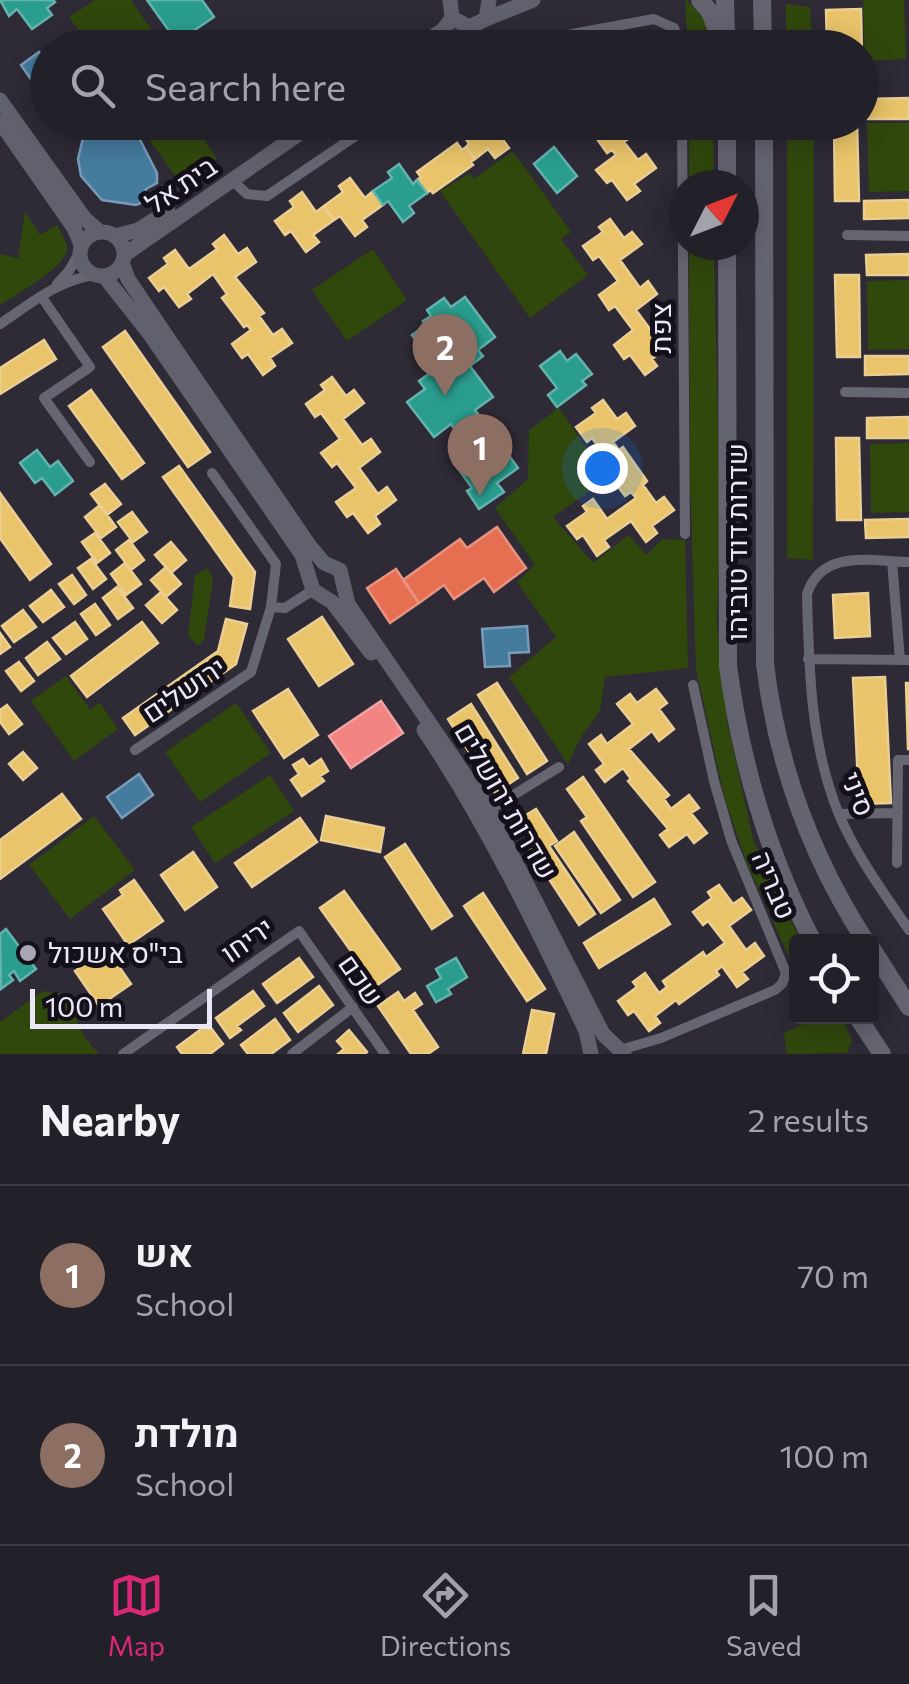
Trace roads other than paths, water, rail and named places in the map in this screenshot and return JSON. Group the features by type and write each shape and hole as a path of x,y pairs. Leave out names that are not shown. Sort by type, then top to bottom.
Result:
{"highway":[{"path":"700,0 718,30"},
{"path":"725,0 725,30"},
{"path":"762,0 763,30"},
{"path":"726,140 727,170"},
{"name":"שדרות דוד טוביהו","path":"764,140 762,613 771,712 813,846 862,934"},
{"name":"שדרות דוד טוביהו","path":"727,260 728,666 734,719 776,863 810,934"},
{"path":"879,960 909,1007"},
{"path":"862,1024 882,1054"}],"street":[{"path":"450,0 474,30"},
{"path":"458,30 490,8 489,0"},
{"path":"442,30 533,0"},
{"path":"594,30 654,19 675,30"},
{"path":"0,100 85,219 122,244 128,279 160,328 324,563 340,570 342,585 335,593 316,587"},
{"path":"0,122 74,228 84,267 100,276"},
{"name":"בית אל","path":"107,234 146,226 273,140"},
{"name":"בית אל","path":"123,259 290,140"},
{"path":"232,180 247,194 267,196 349,140"},
{"name":"צפת","path":"682,140 684,534"},
{"path":"52,290 70,271 88,236 107,234"},
{"path":"847,234 909,236"},
{"path":"0,324 70,280 115,272 123,259"},
{"name":"שדרות ירושלים","path":"100,276 149,332 302,555 316,587 338,608 456,779 514,884 586,1030 592,1054"},
{"path":"41,296 90,367 44,398 90,462"},
{"path":"845,392 909,393"},
{"name":"ירושלים","path":"135,750 251,672 271,607 276,564 212,473"},
{"name":"סיני","path":"909,562 862,560 829,564 812,578 807,594 808,659 816,738 839,814 904,915 909,930"},
{"path":"808,659 905,660 892,562"},
{"path":"316,587 314,567 324,563"},
{"name":"שדרות ירושלים","path":"342,585 348,604 490,810 603,1034 620,1051"},
{"path":"271,607 285,608 316,587"},
{"name":"טבריה","path":"620,1051 776,990 786,973 731,840 693,685"},
{"path":"897,863 898,760 909,760"},
{"path":"490,810 559,767"},
{"path":"839,814 898,813"},
{"name":"שכם","path":"299,931 386,1054"},
{"name":"יריחו","path":"122,1054 299,931"},
{"path":"292,1054 353,1007"},
{"name":"טבריה","path":"645,1054 673,1033"},
{"path":"592,1054 604,1048 620,1051"}],"place":[{"name":"מולדת","path":"445,396"},
{"name":"אש","path":"480,496"},
{"name":"בי\"ס אשכול","path":"28,953"}]}
